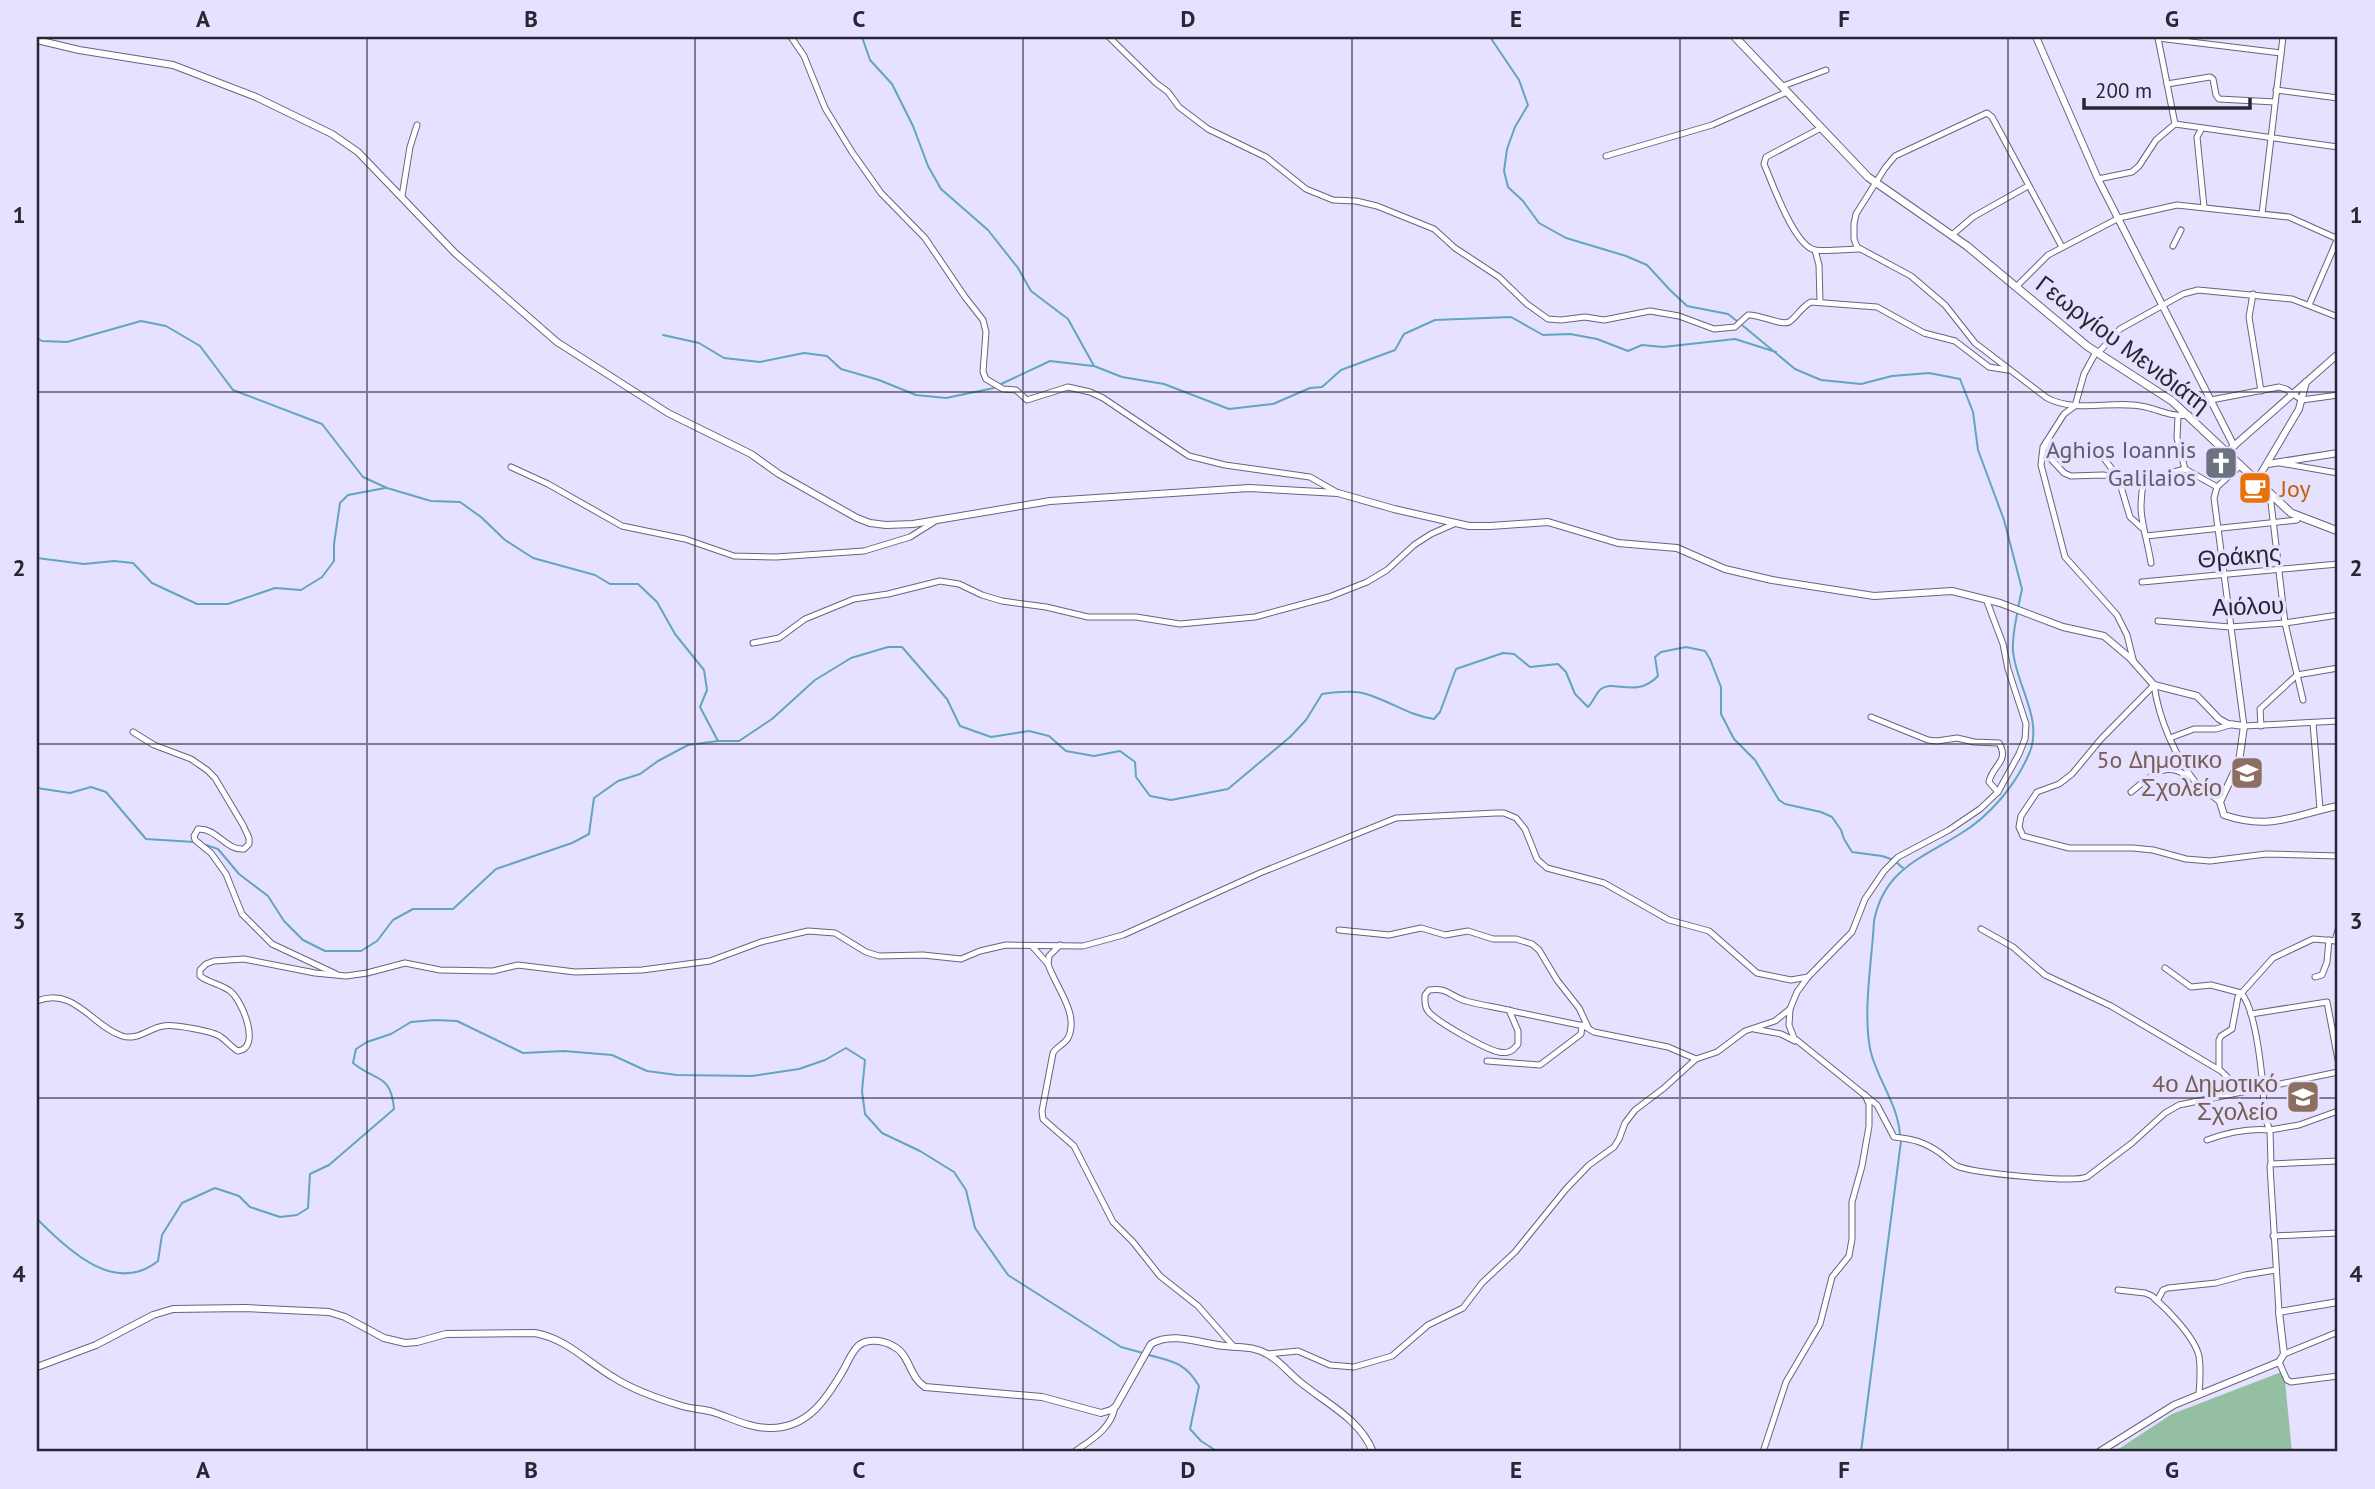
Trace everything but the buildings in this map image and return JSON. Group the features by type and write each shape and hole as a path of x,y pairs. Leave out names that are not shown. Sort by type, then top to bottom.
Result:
{"main road":[{"name":"Γεωργίου Μενιδιάτη","path":"1735,37 1858,168 1952,235 2017,286 2066,330 2161,393 2189,415 2230,449 2241,465 2298,517 2338,531"}],"street":[{"path":"791,37 804,56 825,108 852,152 881,192 925,238 983,320 986,332 983,372 989,382 1003,389 1016,390 1027,400 1063,388 1090,392 1189,456 1225,465 1310,477 1338,493"},
{"path":"1109,37 1164,89 1179,107 1208,129 1266,157 1306,189 1333,200 1356,201 1377,206 1434,229 1455,248 1500,277 1527,304 1548,319 1620,319 1650,311 1679,316 1710,328 1732,328 1748,315 1782,323 1789,322 1805,305 1820,302 1877,307 1924,333 1955,341 1989,367 2008,370"},
{"path":"2036,37 2098,179 2164,305 2210,400 2230,449 2338,354"},
{"path":"2175,124 2158,37 2205,40 2281,53"},
{"path":"2262,214 2283,37"},
{"path":"37,40 79,51 173,65 256,97 339,138 358,152 456,253 557,342 680,420 751,454 771,469 857,518 886,525 934,522 1050,501 1228,488 1338,493 1456,523 1489,526 1548,522 1618,543 1677,548 1725,569 1772,580 1874,596 1952,591 2000,603 2063,627 2104,636 2154,685 2170,738 2181,763 2196,783"},
{"path":"1606,156 1712,125 1826,70"},
{"path":"2167,84 2210,77 2219,99 2275,102"},
{"path":"2276,90 2338,97"},
{"path":"1860,249 1854,239 1855,219 1895,156 1987,113 1992,117 2062,247"},
{"path":"2098,179 2128,174 2135,170 2156,140 2175,124 2338,147"},
{"path":"402,196 410,147 417,125"},
{"path":"1821,128 1766,158 1764,164 1790,223 1804,244 1815,250 1860,249 1911,276 1945,305 1975,343 2008,370 2057,403 2074,406 2134,405 2178,416 2189,415"},
{"path":"2202,128 2197,136 2204,207"},
{"path":"1952,235 1973,217 2028,186"},
{"path":"2017,286 2041,261 2062,247 2119,218 2176,205 2289,217 2338,238 2309,305"},
{"path":"2173,246 2181,230"},
{"path":"1815,250 1819,265 1820,302"},
{"path":"2134,663 2127,635 2117,615 2065,557 2041,466 2043,447 2064,414 2074,406 2084,374 2113,334 2183,295 2199,290 2292,299 2338,317"},
{"path":"2253,294 2249,317 2261,391"},
{"path":"2258,480 2299,409 2306,382"},
{"path":"2210,400 2279,387 2302,400 2338,395"},
{"path":"2178,416 2177,438 2185,469"},
{"path":"2046,442 2051,459 2064,473 2071,475 2096,474 2144,481 2185,469 2217,486"},
{"path":"2097,449 2118,477 2130,517 2146,536 2151,563"},
{"path":"2267,464 2338,453"},
{"path":"2277,463 2338,473"},
{"path":"2241,465 2217,486 2214,498 2244,726 2239,762 2220,802 2221,812 2224,815 2267,823 2338,806"},
{"path":"511,467 548,484 622,526 685,539 734,556 776,557 864,551 910,537 934,522"},
{"path":"2142,528 2140,499 2144,481"},
{"path":"2270,494 2286,623 2303,700"},
{"path":"2146,536 2218,530 2297,520 2298,517"},
{"path":"752,643 779,638 805,619 854,600 940,581 960,584 989,598 1088,617 1136,617 1181,624 1255,617 1329,597 1374,579 1414,545 1456,523"},
{"name":"Θράκης","path":"2142,582 2338,564"},
{"path":"1798,1042 1790,1030 1790,1009 1797,992 1852,932 1869,891 1894,860 1980,809 1998,792 2020,754 2026,724 2008,669 2002,640 1986,599"},
{"name":"Αιόλου","path":"2158,621 2230,627 2286,623 2338,615"},
{"path":"2260,726 2260,709 2297,675 2338,668"},
{"path":"2154,685 2197,696 2219,719 2233,724 2260,726 2338,722"},
{"path":"2154,685 2097,744 2076,770 2059,784 2040,790 2035,795 2021,816 2023,836 2069,848 2133,848 2203,861 2266,854 2338,856"},
{"path":"1871,717 1928,740 1957,737 1974,742 1999,743 2003,758 1989,779 1991,786 1998,792"},
{"path":"2313,723 2320,809"},
{"path":"2170,738 2194,729 2216,729 2233,724"},
{"path":"133,732 154,745 177,752 201,765 215,778 240,819 250,840 244,849 233,848 204,828 198,829 194,836 226,874 242,914 277,948 339,975"},
{"path":"2131,792 2153,775 2172,768 2185,774 2220,802"},
{"path":"37,1001 54,997 70,1001 126,1038 158,1027 175,1026 213,1032 233,1049 242,1050 250,1039 244,1016 231,992 200,976 200,970 206,964 224,959 244,958 315,973 339,975 368,974 405,963 440,971 493,971 519,965 575,972 652,969 710,961 761,942 807,931 840,934 866,953 879,956 923,955 961,959 1000,946 1090,945 1123,935 1260,873 1396,818 1504,813 1516,818 1525,829 1537,859 1548,868 1604,883 1669,920 1709,931 1757,973 1791,980 1808,977"},
{"path":"1339,930 1389,935 1420,928 1445,935 1468,931 1493,939 1516,939 1532,944 1539,950 1557,980 1579,1008 1585,1026 1581,1034 1540,1065 1487,1061"},
{"path":"1981,929 2013,947 2045,975 2111,1006 2218,1069 2243,1092"},
{"path":"2315,977 2322,975 2326,969 2338,930"},
{"path":"2218,1069 2219,1040 2232,1029 2235,1006 2241,993 2278,955 2313,939 2334,941"},
{"path":"1048,964 1049,956 1060,945"},
{"path":"1032,946 1048,964 1068,1007 1071,1028 1063,1044 1054,1051 1042,1111 1043,1119 1074,1146 1113,1222 1160,1276 1198,1306 1234,1346"},
{"path":"2165,968 2191,987 2211,985 2241,993 2248,1002 2263,1087 2265,1119 2270,1130 2273,1236 2284,1354"},
{"path":"1508,1010 1518,1031 1518,1044 1509,1052 1499,1052 1466,1037 1428,1011 1424,1002 1429,990 1445,990 1461,1000 1585,1026 1601,1034 1673,1048 1696,1059"},
{"path":"2251,1014 2327,1002 2338,1060"},
{"path":"1268,1354 1298,1351 1336,1366 1367,1365 1392,1356 1428,1325 1459,1311 1482,1283 1515,1252 1566,1189 1589,1165 1614,1147 1631,1113 1696,1059 1717,1052 1751,1029 1775,1021 1790,1009"},
{"path":"1751,1029 1781,1034 1798,1042 1878,1105 1894,1137 1914,1139 1930,1146 1958,1166 1974,1171 2082,1179 2132,1143 2165,1113 2179,1105 2338,1072"},
{"path":"1763,1452 1786,1382 1821,1324 1832,1277 1849,1256 1852,1240 1852,1198 1862,1166 1869,1126 1866,1095"},
{"path":"2207,1140 2259,1129 2299,1125 2338,1111"},
{"path":"2270,1166 2338,1161"},
{"path":"2273,1236 2338,1233"},
{"path":"2157,1301 2163,1290 2168,1288 2216,1283 2276,1270"},
{"path":"2118,1290 2145,1293 2157,1301 2189,1336 2196,1347 2200,1363 2199,1394"},
{"path":"2279,1312 2338,1302"},
{"path":"37,1367 96,1345 145,1318 168,1310 307,1310 338,1314 384,1338 405,1343 446,1334 545,1335 574,1348 624,1383 674,1403 760,1428 774,1429 788,1425 814,1412 828,1397 856,1349 870,1341 888,1343 897,1348 918,1382 928,1388 1041,1397 1096,1413 1107,1412 1115,1406"},
{"path":"2099,1452 2166,1409 2279,1362 2284,1354 2338,1332"},
{"path":"1074,1452 1104,1429 1147,1347 1156,1341 1192,1339 1256,1349 1268,1354 1297,1380 1355,1423 1373,1452"},
{"path":"2279,1362 2287,1380 2291,1382 2338,1376"}],"green space":[{"path":"2284,1371 2292,1452 2114,1452 2172,1414"}],"waterway":[{"path":"862,37 870,60 892,84 941,189 988,230 1018,268 1031,291 1068,319 1094,366 1122,377 1164,384 1229,409 1273,404 1310,388 1322,387 1341,370 1395,350 1404,334 1435,320 1511,317 1543,335 1570,334 1597,339 1628,351 1642,345 1663,347 1735,339 1776,352"},
{"path":"1490,37 1519,80 1528,105 1515,127 1507,149 1504,171 1508,187 1523,201 1539,223 1566,238 1647,265 1687,306 1728,314 1737,321"},
{"path":"37,338 42,341 67,342 141,321 166,326 200,346 233,390 322,424 363,477 387,488 431,501 460,502 505,540 533,558 595,575 610,584 638,584 657,602 675,634 704,670 707,690 700,707 718,741"},
{"path":"1742,325 1795,369 1821,380 1861,384 1892,376 1929,373 1960,379 1973,412 1978,450 2004,520 2022,589 2018,608"},
{"path":"663,335 699,343 724,358 760,362 804,353 827,356 841,369 916,395 946,398 994,388"},
{"path":"999,385 1050,361 1093,366"},
{"path":"37,558 84,564 114,561 133,563 152,583 197,604 228,604 275,588 301,590 322,577 334,561 340,503 348,495 385,488"},
{"path":"1900,1135 1896,1114 1874,1064 1868,1038 1867,1005 1874,921 1886,889 1895,878 1918,859 1971,827 1991,809 2009,789 2029,754 2033,741 2031,715 2013,651 2017,614"},
{"path":"206,845 218,849 239,874 268,896 284,921 303,940 325,951 361,951 377,941 393,920 413,909 453,909 496,869 572,843 589,834 594,798 618,781 640,774 688,745 739,741 772,719 815,680 851,658 888,647 902,647 947,699 960,726 991,737 1029,731 1049,736 1066,751 1094,756 1120,751 1135,762 1136,777 1150,796 1171,800 1228,789 1290,737 1306,720 1322,694 1361,693 1434,719 1440,712 1456,669 1503,653 1514,654 1530,667 1558,664 1566,672 1575,694 1588,707 1599,691 1606,687 1634,688 1650,683 1658,676 1655,657 1661,652 1686,647 1705,651 1710,659 1721,687 1721,714 1734,739 1755,760 1779,800 1832,817 1852,852 1891,859"},
{"path":"37,788 70,793 91,787 106,792 146,839 194,842"},
{"path":"1896,862 1903,868"},
{"path":"37,1219 77,1255 109,1271 125,1273 141,1270 158,1261 162,1235 182,1203 215,1188 239,1196 250,1207 280,1217 297,1215 308,1208 310,1174 329,1165 394,1109 390,1089 386,1084 353,1063 356,1049 411,1022 457,1021 523,1053 564,1051 612,1055 647,1071 677,1075 752,1076 799,1069 825,1060 846,1048 865,1060 862,1091 865,1114 882,1133 920,1151 954,1172 966,1190 975,1228 1008,1275 1121,1347 1143,1353"},
{"path":"1861,1452 1901,1141"},
{"path":"1149,1355 1178,1364 1194,1378 1199,1386 1190,1429 1201,1441 1218,1452"}],"place":[{"name":"Aghios Ioannis Galilaios","path":"2221,463"},
{"name":"Joy","path":"2255,488"},
{"name":"5o Δημοτικο Σχολείο","path":"2247,773"},
{"name":"4ο Δημοτικό Σχολείο","path":"2303,1097"}]}
